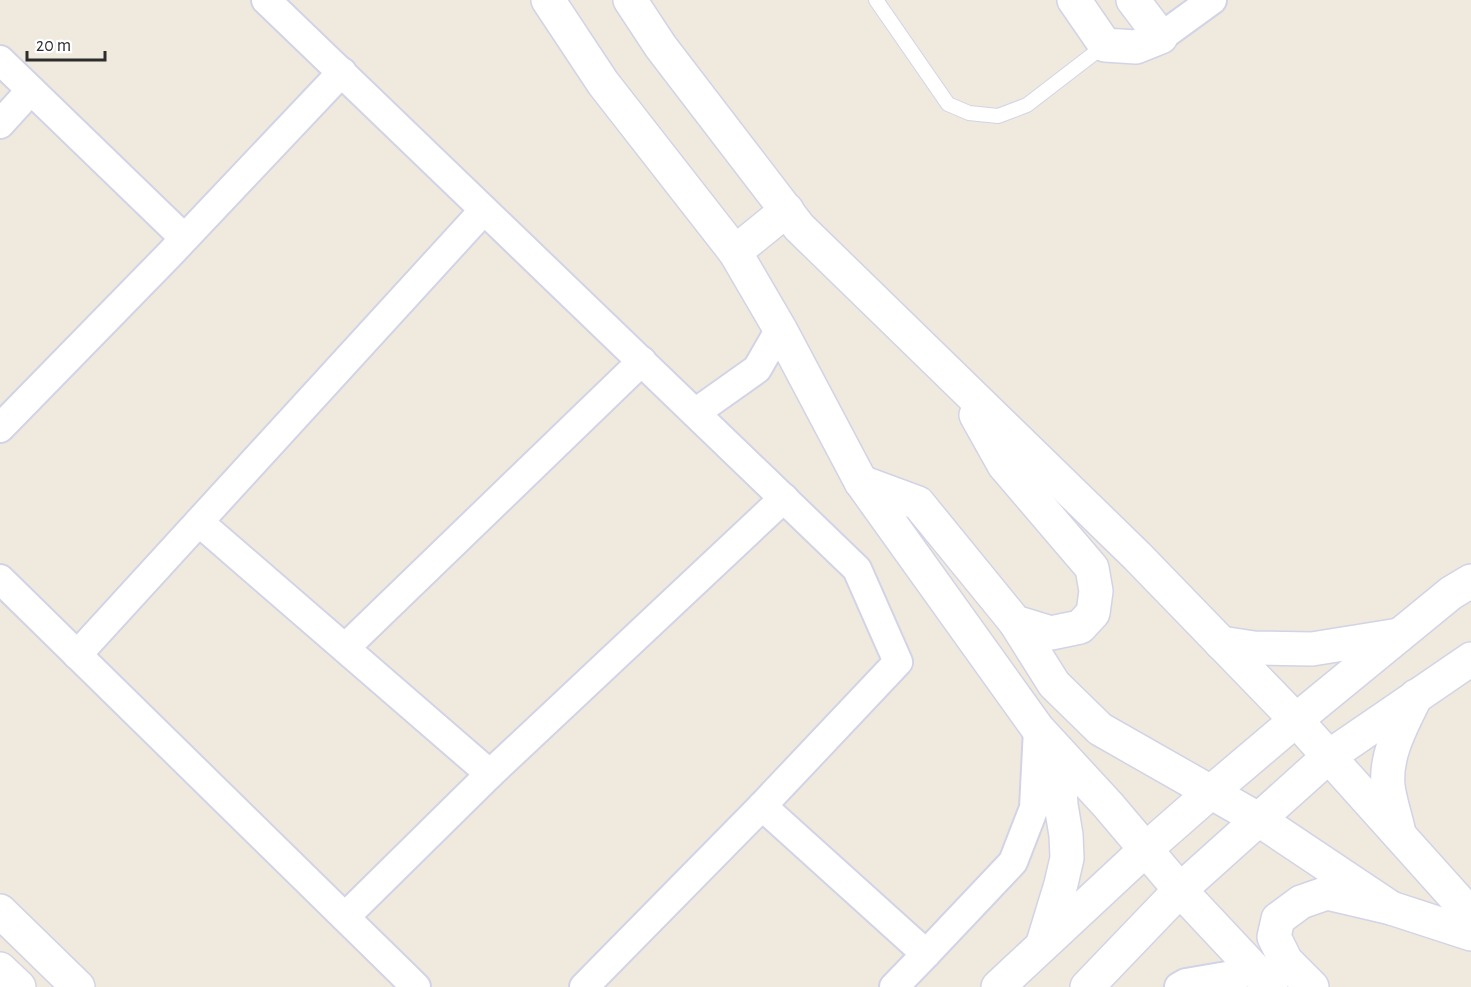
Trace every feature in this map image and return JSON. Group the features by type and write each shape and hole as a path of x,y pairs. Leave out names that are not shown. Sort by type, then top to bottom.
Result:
{"main road":[{"path":"548,0 603,83 735,252 780,329 861,482 1048,740 1180,890 1263,979"},
{"path":"630,0 662,47 799,227 1137,556 1296,720 1471,915"},
{"path":"1074,0 1105,45 1136,47 1161,37 1133,0"},
{"path":"735,252 787,210"},
{"path":"957,382 1004,465 1092,568 1096,591 1093,613 1080,627 1051,633 1015,622"},
{"path":"861,482 918,504 1015,622 1054,684 1100,729 1258,819 1391,908"},
{"path":"998,987 1146,849 1211,792 1451,593 1471,581"},
{"path":"1221,643 1254,648 1312,649 1400,635"},
{"path":"1087,987 1180,890 1328,757 1471,659"},
{"path":"1401,837 1388,787 1389,762 1395,742 1416,696"},
{"path":"1042,946 1062,884 1067,858 1066,835 1048,740"},
{"path":"1312,987 1286,961 1274,937 1278,919 1301,902 1327,893 1391,908 1471,934"},
{"path":"0,911 78,987"},
{"path":"0,969 19,987"}],"street":[{"path":"266,0 857,570 898,662 762,806 584,987"},
{"path":"1161,37 1212,0"},
{"path":"0,60 184,238"},
{"path":"0,428 342,72"},
{"path":"0,124 31,90"},
{"path":"78,655 484,210"},
{"path":"695,413 757,369 780,329"},
{"path":"345,648 642,361"},
{"path":"345,917 490,774 784,498"},
{"path":"199,522 490,774"},
{"path":"0,579 416,987"},
{"path":"894,987 1013,862 1034,808 1048,740"},
{"path":"762,806 926,954"},
{"path":"1179,987 1186,983 1263,979"}],"lane":[{"path":"876,0 948,104 969,113 998,116 1027,105 1105,45"}]}
